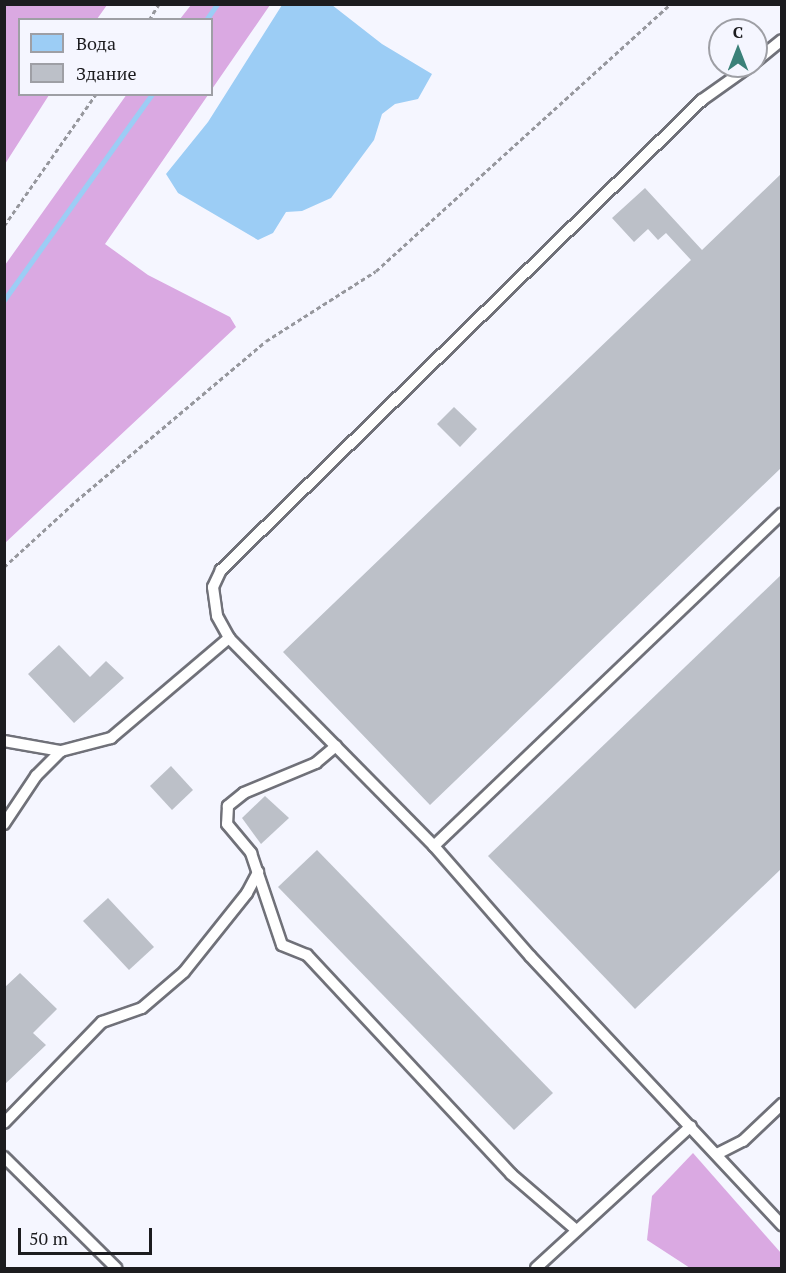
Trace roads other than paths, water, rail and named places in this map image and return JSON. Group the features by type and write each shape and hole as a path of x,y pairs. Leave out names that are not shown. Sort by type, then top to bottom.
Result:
{"lane":[{"path":"768,51 782,40"},
{"path":"733,78 702,100 221,570 213,587 217,616 229,638 434,846 530,956 782,1225"},
{"path":"434,846 782,514"},
{"path":"4,741 61,751 111,738 229,638"},
{"path":"336,746 316,763 244,793 228,806 227,824 251,853 282,945 307,955 511,1174 576,1230"},
{"path":"4,824 36,776 61,751"},
{"path":"4,1123 102,1022 142,1008 184,972 247,893 258,872"},
{"path":"717,1155 743,1141 782,1104"},
{"path":"536,1269 691,1126"},
{"path":"4,1156 116,1269"}],"water":[{"path":"282,5 332,5 382,44 432,74 418,99 395,104 382,114 374,140 331,198 302,211 286,212 273,233 258,240 178,193 166,174 208,122"}],"waterway":[{"path":"207,18 217,4"},
{"path":"4,300 151,96"}]}
